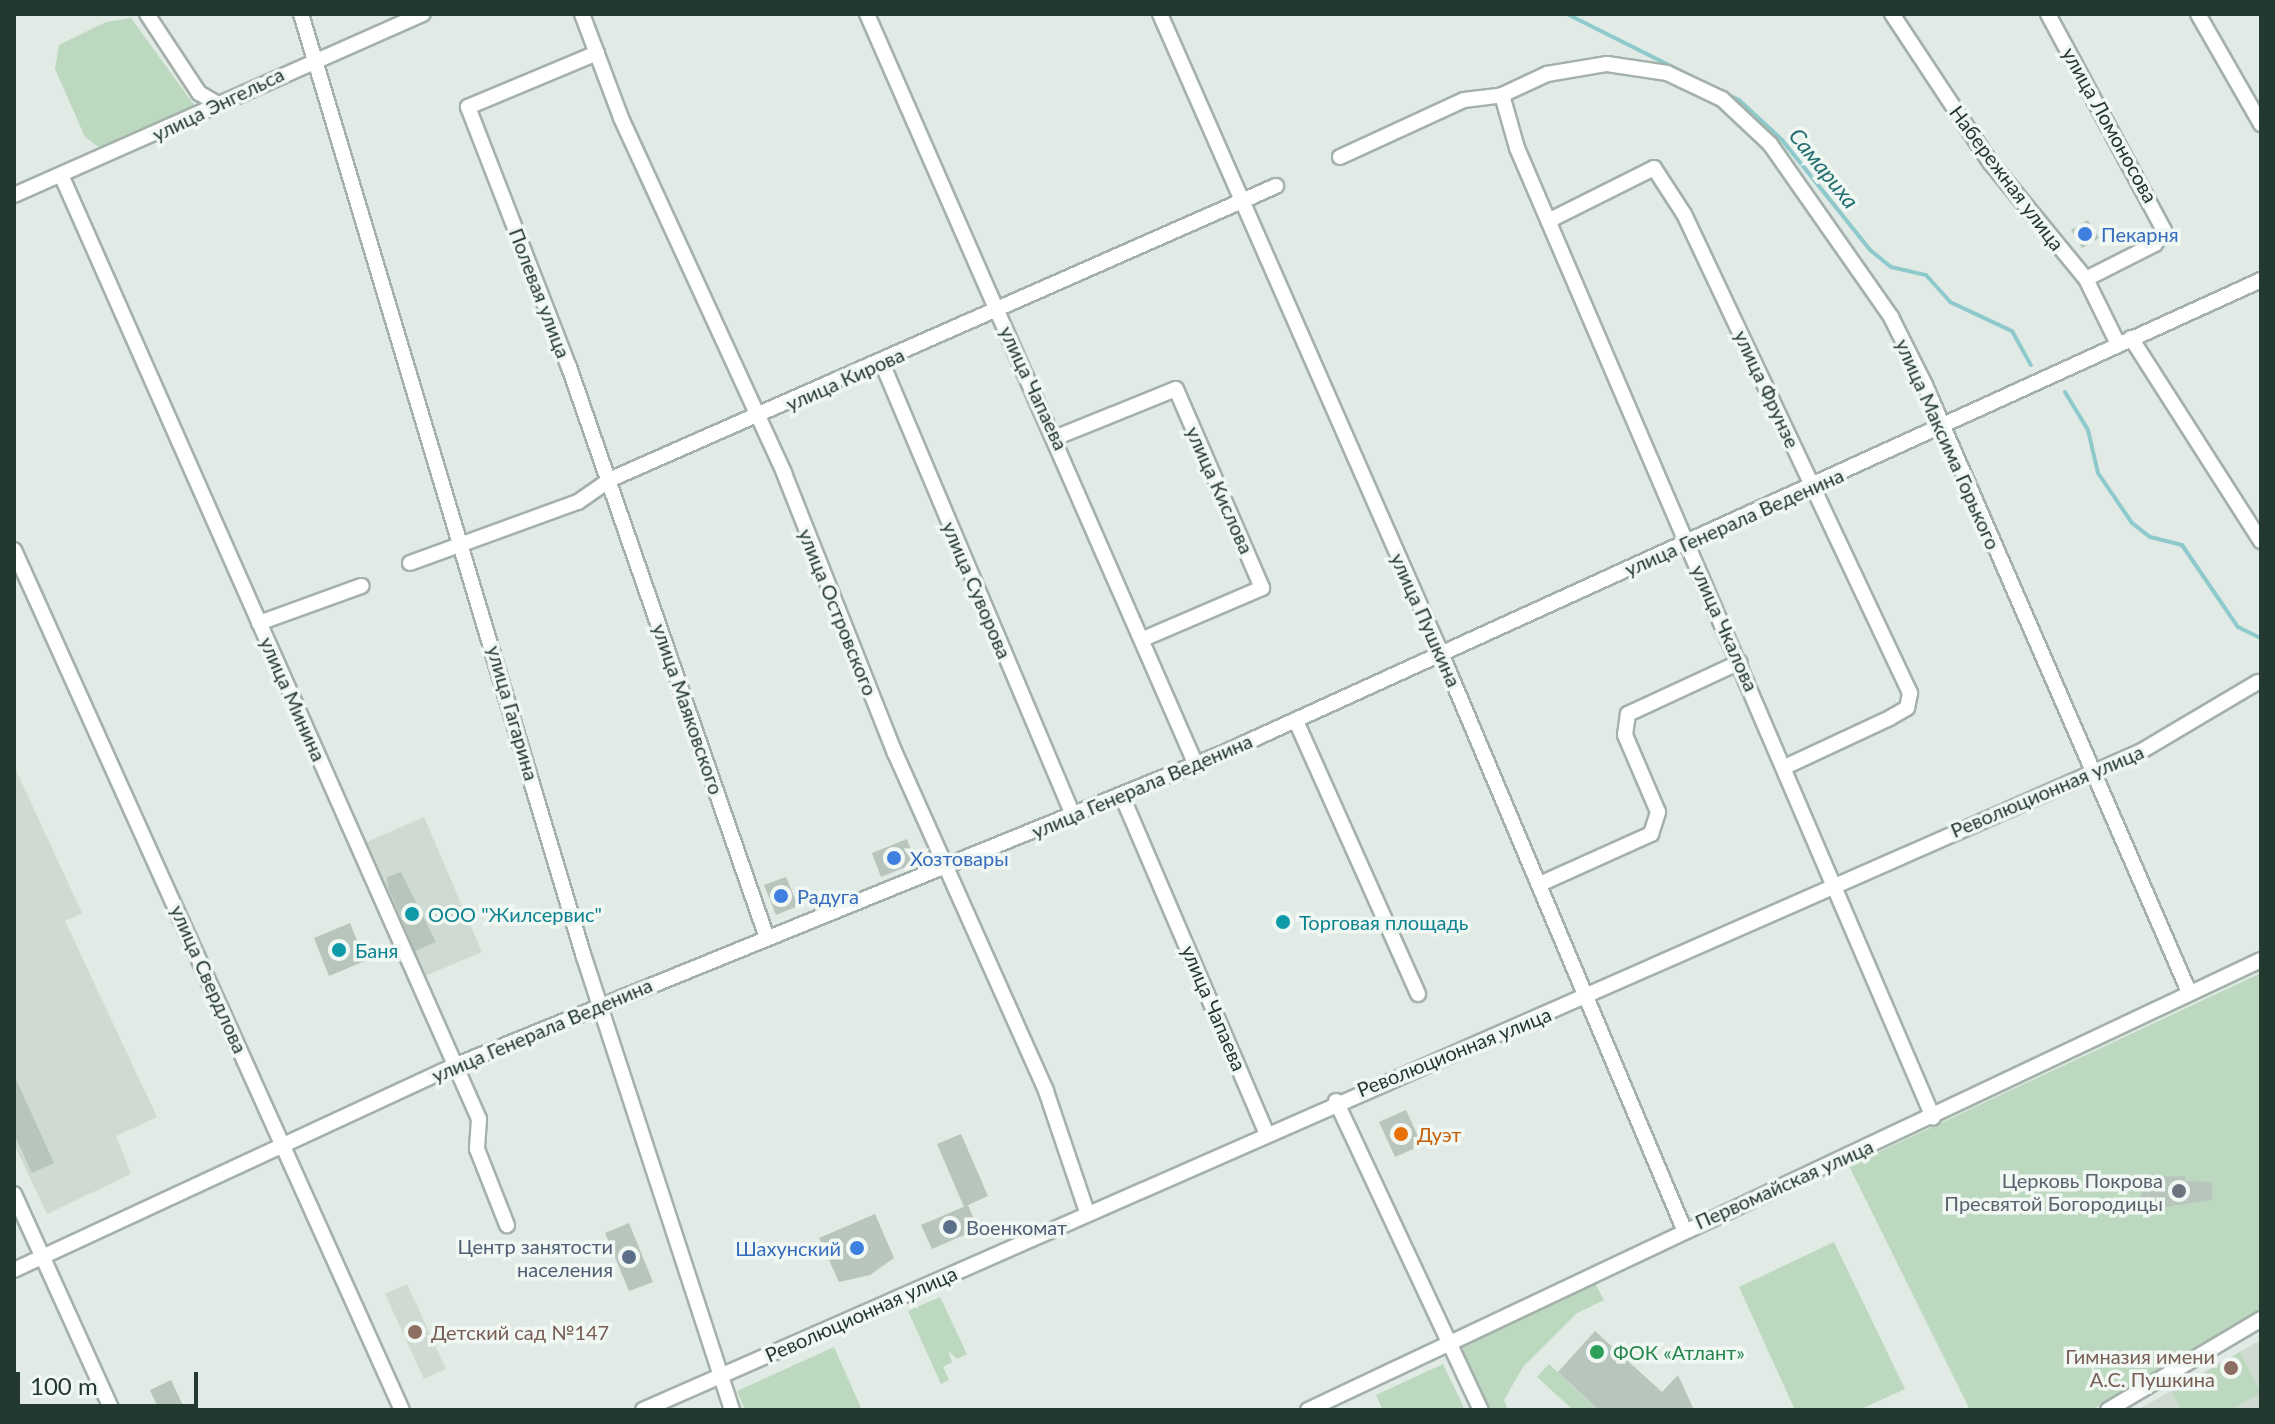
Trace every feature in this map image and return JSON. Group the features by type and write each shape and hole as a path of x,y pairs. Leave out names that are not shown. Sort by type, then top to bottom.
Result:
{"street":[{"path":"147,14 199,93 216,103"},
{"name":"улица Гагарина","path":"301,14 318,56 599,1004 732,1410"},
{"name":"улица Энгельса","path":"14,195 205,114 216,103 318,56 423,14"},
{"name":"улица Островского","path":"582,14 758,417 945,867 1046,1091 1087,1212"},
{"name":"улица Чапаева","path":"867,14 1057,437 1196,765"},
{"name":"улица Пушкина","path":"1160,14 1589,996 1684,1229"},
{"name":"Набережная улица","path":"1892,14 1990,162 2086,279 2124,341 2261,541"},
{"name":"улица Ломоносова","path":"2048,14 2154,202 2163,238 2086,279"},
{"path":"2198,14 2261,124"},
{"name":"Полевая улица","path":"597,53 468,107 609,480"},
{"name":"улица Максима Горького","path":"1502,95 1547,74 1607,64 1667,73 1722,99 1770,144 1891,317 1943,428 2189,992"},
{"path":"1340,157 1464,100 1502,95"},
{"name":"улица Чкалова","path":"1502,95 1517,148 1552,219 1687,543 1787,766 1831,887 1933,1117"},
{"name":"улица Фрунзе","path":"1552,219 1654,168 1684,214 1813,486 1910,701 1890,718 1787,766"},
{"name":"улица Минина","path":"62,177 479,1119 477,1149 507,1225"},
{"name":"улица Кирова","path":"410,563 465,548 578,502 609,480 882,363 1276,186"},
{"name":"улица Генерала Веденина","path":"14,1270 454,1066 599,1004 1122,796 1296,721 1943,428 2124,341 2261,280"},
{"name":"улица Суворова","path":"882,363 1073,815"},
{"name":"улица Кислова","path":"1057,437 1176,389 1262,588 1143,639"},
{"name":"улица Маяковского","path":"609,480 767,938"},
{"name":"улица Свердлова","path":"14,550 402,1410"},
{"path":"259,623 361,586"},
{"path":"1540,884 1651,834 1658,812 1625,735 1628,714 1740,662"},
{"name":"Революционная улица","path":"643,1410 1336,1101 1589,996 2090,770 2140,752 2258,682"},
{"path":"1296,721 1418,994"},
{"name":"улица Чапаева","path":"1122,796 1266,1132"},
{"name":"Первомайская улица","path":"1308,1410 1684,1229 1933,1117 2261,960"},
{"path":"1336,1101 1481,1410"},
{"path":"14,1194 112,1410"},
{"path":"2108,1410 2261,1319"}],"shaded area":[{"path":"14,766 82,913 65,921 157,1117 116,1136 131,1174 47,1214 14,1144"},
{"path":"424,817 482,952 420,978 362,844"},
{"name":"Детский сад №147","path":"407,1284 446,1369 424,1379 385,1294"},
{"name":"Гимназия имени А.С. Пушкина","path":"2261,1340 2261,1410 2137,1410 2241,1351"}],"green space":[{"path":"131,18 197,109 104,151 85,137 55,69 59,45 106,22"},
{"path":"2261,973 2261,1310 2091,1410 1970,1410 1849,1166"},
{"path":"1834,1242 1905,1389 1859,1410 1795,1410 1739,1287"},
{"path":"1595,1283 1604,1300 1577,1313 1523,1367 1504,1400 1508,1410 1489,1410 1461,1347"},
{"path":"940,1297 967,1354 957,1359 948,1351 952,1362 943,1367 949,1380 941,1384 908,1311"},
{"path":"834,1347 862,1410 745,1410 737,1391"},
{"name":"Гимназия имени А.С. Пушкина","path":"2240,1352 2261,1393 2231,1410 2182,1410 2172,1392"},
{"path":"1443,1364 1465,1410 1383,1410 1376,1395"},
{"path":"1549,1364 1599,1410 1573,1410 1537,1377"}],"building":[{"name":"Пекарня","path":"2088,220 2099,238 2082,248 2071,230"},
{"name":"Хозтовары","path":"907,839 916,863 881,877 872,853"},
{"name":"ООО \"Жилсервис\"","path":"401,872 436,942 415,951 388,887 387,877"},
{"name":"Радуга","path":"786,877 798,906 776,915 764,885"},
{"name":"Баня","path":"350,923 365,961 329,976 314,938"},
{"path":"14,1075 54,1163 32,1173 14,1134"},
{"name":"Дуэт","path":"1406,1110 1422,1145 1395,1157 1379,1122"},
{"path":"961,1134 988,1196 964,1207 937,1144"},
{"name":"Церковь Покрова Пресвятой Богородицы","path":"2185,1176 2185,1181 2212,1182 2212,1200 2152,1209 2151,1199 2142,1199 2141,1186 2151,1186 2151,1177"},
{"name":"Военкомат","path":"968,1205 978,1229 932,1249 921,1225"},
{"name":"Шахунский","path":"875,1214 894,1258 870,1275 839,1282 819,1238"},
{"name":"Центр занятости населения","path":"629,1223 653,1282 629,1291 605,1233"},
{"name":"ФОК «Атлант»","path":"1595,1331 1662,1392 1678,1375 1694,1410 1599,1410 1558,1372"},
{"path":"171,1380 185,1410 159,1410 150,1390"}],"waterway":[{"name":"Самариха","path":"1567,14 1739,100 1782,140 1870,250 1891,267 1926,275 1950,302 2012,331 2031,365"},
{"name":"Самариха","path":"2065,392 2088,430 2098,473 2132,523 2150,537 2182,545 2238,627 2261,638"}],"place":[{"name":"Пекарня","path":"2085,234"},
{"name":"Хозтовары","path":"894,858"},
{"name":"Радуга","path":"781,896"},
{"name":"ООО \"Жилсервис\"","path":"412,914"},
{"name":"Торговая площадь","path":"1283,922"},
{"name":"Баня","path":"339,950"},
{"name":"Дуэт","path":"1401,1134"},
{"name":"Церковь Покрова Пресвятой Богородицы","path":"2179,1191"},
{"name":"Военкомат","path":"950,1227"},
{"name":"Шахунский","path":"857,1248"},
{"name":"Центр занятости населения","path":"629,1257"},
{"name":"Детский сад №147","path":"415,1332"},
{"name":"ФОК «Атлант»","path":"1597,1352"},
{"name":"Гимназия имени А.С. Пушкина","path":"2231,1368"}]}
